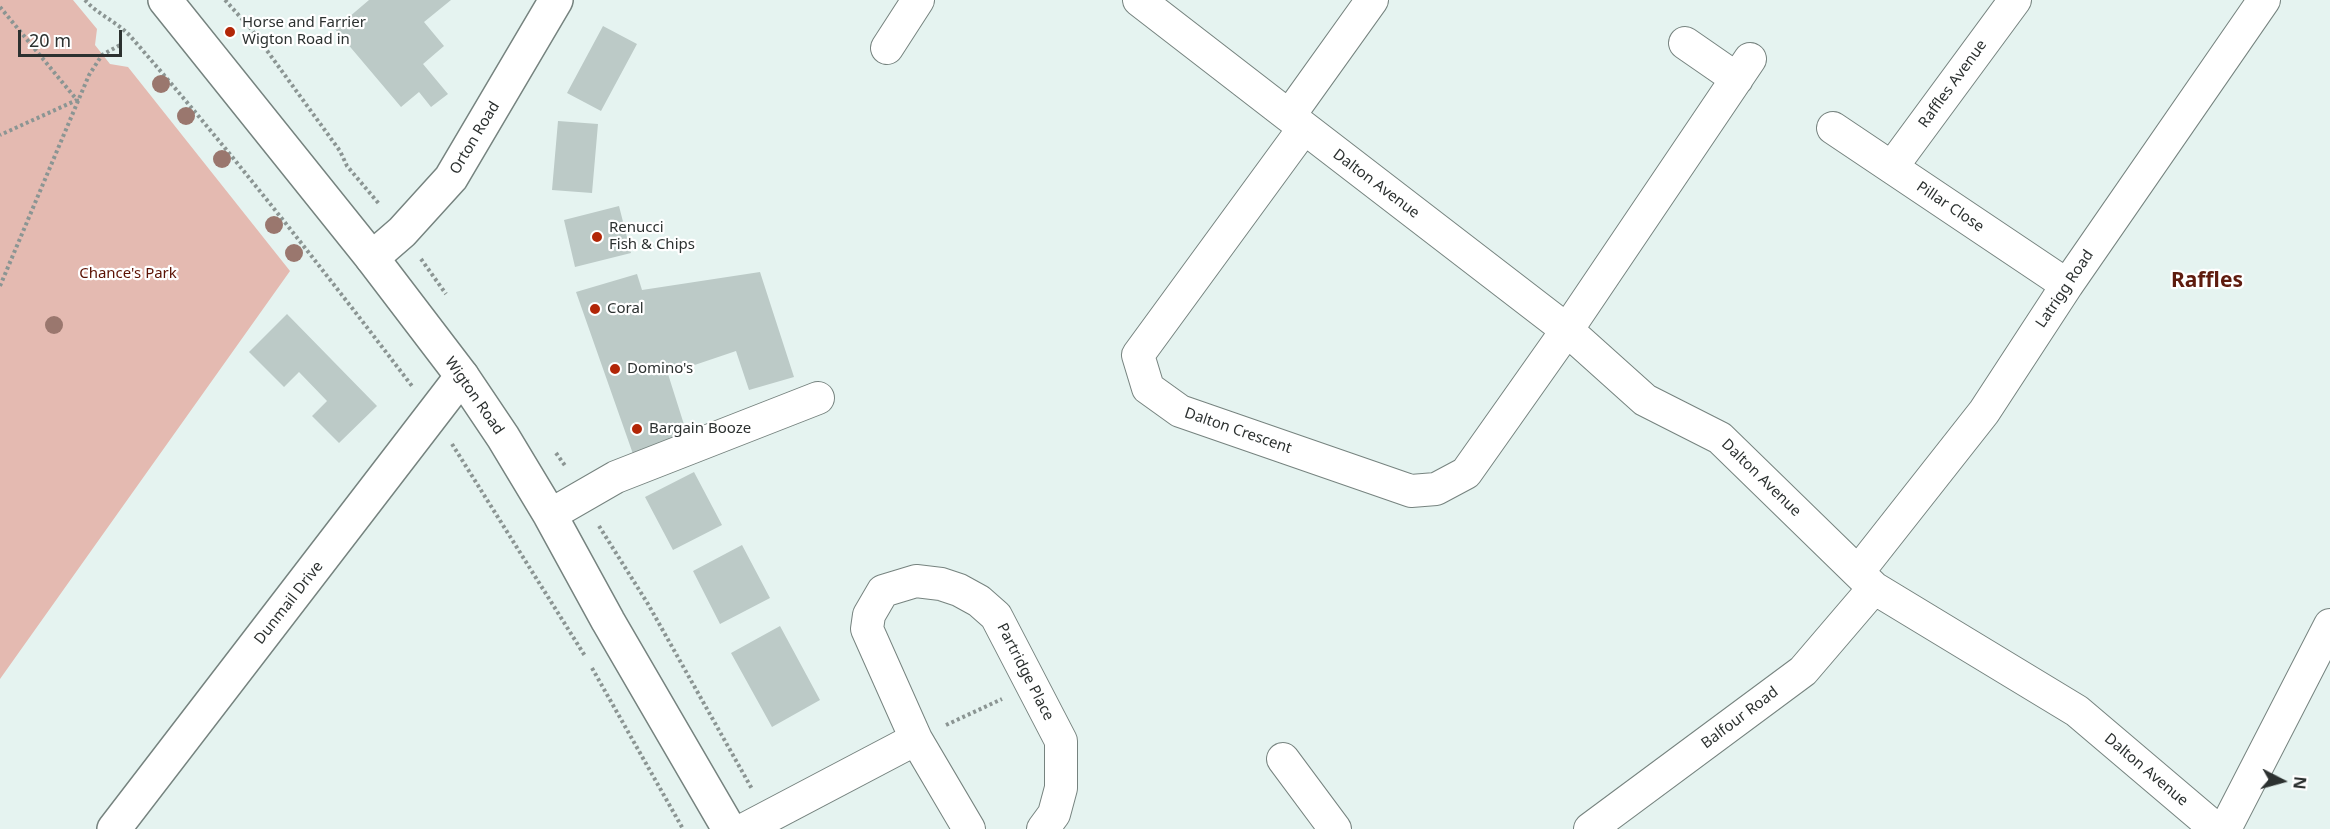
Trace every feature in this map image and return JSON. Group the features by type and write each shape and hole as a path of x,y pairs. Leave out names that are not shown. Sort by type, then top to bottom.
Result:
{"main road":[{"name":"Wigton Road","path":"165,0 372,258 462,376 503,437 550,515 608,621 729,829"},
{"name":"Orton Road","path":"372,258 402,231 451,178 556,0"},
{"name":"Dunmail Drive","path":"114,829 462,376"}],"street":[{"path":"887,48 918,0"},
{"name":"Dalton Avenue","path":"1139,0 1567,330 1645,400 1720,438 1866,580 2077,711 2216,829"},
{"path":"1296,122 1372,0"},
{"name":"Raffles Avenue","path":"1892,167 2015,0"},
{"name":"Latrigg Road","path":"1866,580 1984,412 2067,285 2264,0"},
{"path":"1567,330 1744,69 1685,43"},
{"name":"Dalton Crescent","path":"1296,122 1138,355 1148,388 1180,411 1411,491 1437,489 1466,473 1567,330"},
{"name":"Pillar Close","path":"1833,128 2067,285"},
{"path":"550,515 616,477 818,398"},
{"name":"Balfour Road","path":"1590,829 1803,671 1866,580"},
{"name":"Partridge Place","path":"969,829 916,739 867,628 869,615 883,591 916,581 950,587 979,601 996,616 1032,684 1061,741 1061,788 1054,814 1043,829"},
{"path":"2225,829 2330,625"},
{"path":"745,829 916,739"},
{"path":"1283,759 1335,829"}],"path":[{"path":"85,0 95,11 129,33 228,151 432,413 586,657"},
{"path":"225,0 252,30 340,151"},
{"path":"0,7 77,100"},
{"path":"0,286 89,75 102,55 120,45"},
{"path":"0,135 77,100"},
{"path":"592,667 683,829"},
{"path":"916,739 1032,684"}],"green space":[{"name":"Chance's Park","path":"0,0 73,0 97,29 95,45 110,64 128,67 290,271 0,679"}],"building":[{"path":"369,0 451,0 424,22 444,46 423,64 448,94 431,107 419,92 401,107 335,29"},
{"path":"603,26 637,44 601,111 567,93"},
{"path":"558,121 598,124 592,193 552,190"},
{"name":"Renucci Fish & Chips","path":"619,206 631,253 575,267 564,220"},
{"path":"760,272 794,377 749,390 736,351 668,374 687,434 633,454 576,292 637,274 642,290"},
{"path":"287,314 377,406 339,443 312,416 327,401 299,372 284,387 249,352"},
{"path":"694,472 722,525 673,550 645,497"},
{"path":"742,545 770,598 720,624 693,571"},
{"path":"780,626 820,700 772,727 731,653"}],"place":[{"name":"Horse and Farrier Wigton Road in","path":"230,32"},
{"name":"Renucci Fish & Chips","path":"597,237"},
{"name":"Coral","path":"595,309"},
{"name":"Domino's","path":"615,369"},
{"name":"Bargain Booze","path":"637,429"}],"district":[{"name":"Raffles","path":"2207,281"}]}
